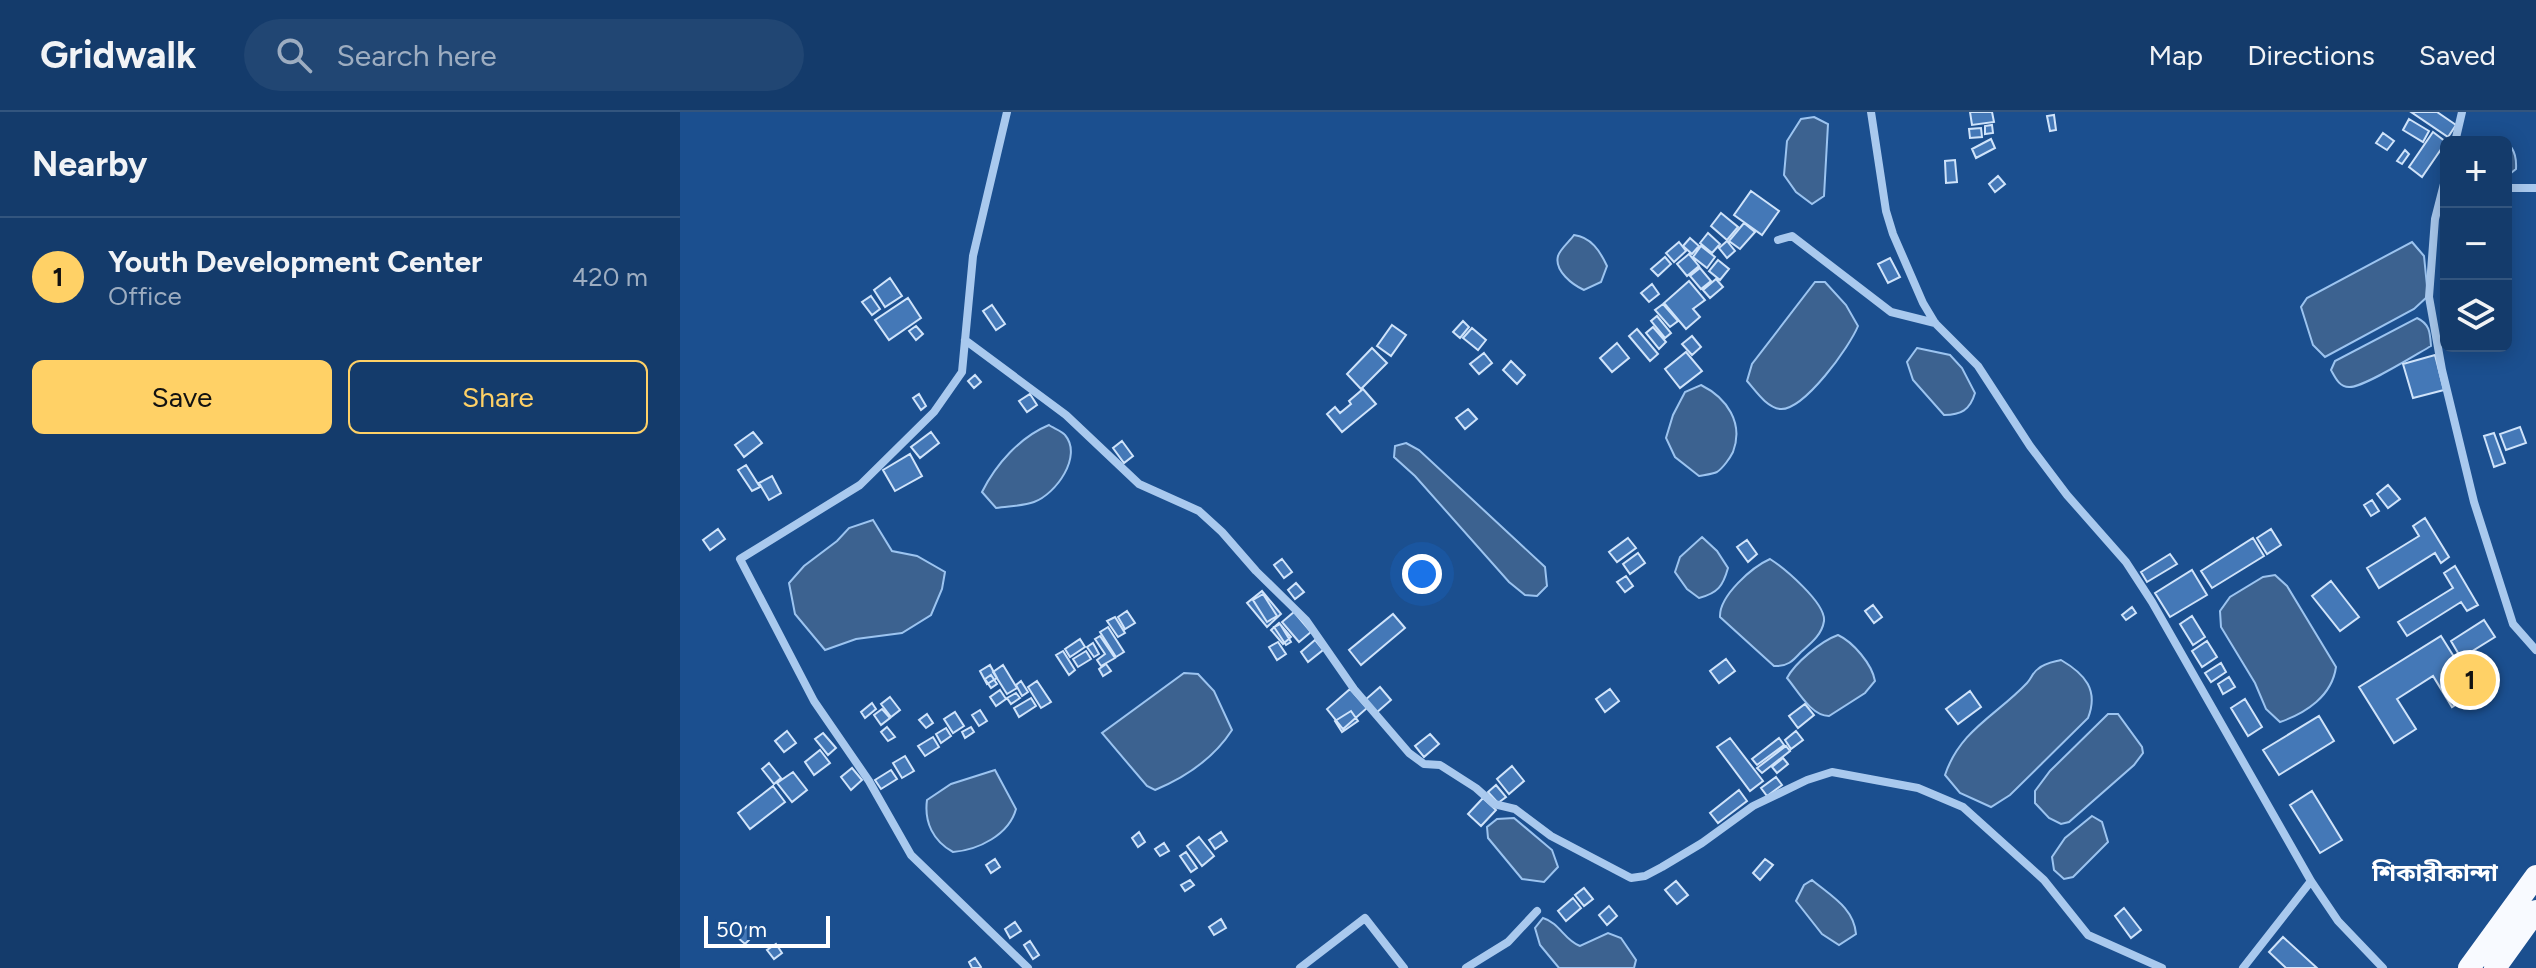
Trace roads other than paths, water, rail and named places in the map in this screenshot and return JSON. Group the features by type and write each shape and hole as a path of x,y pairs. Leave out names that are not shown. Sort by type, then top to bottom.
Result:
{"highway":[{"path":"2469,968 2536,876"},
{"path":"2495,968 2536,911"}],"street":[{"path":"1007,112 973,256 962,372 934,412 860,485 740,559 814,701 869,781 911,855 1028,968"},
{"path":"1871,112 1882,189 1893,234 1913,284 1935,323 1978,366 2030,446 2067,495 2126,562 2152,602 2311,881 2338,921 2383,968"},
{"path":"2456,136 2462,112"},
{"path":"2512,188 2536,188"},
{"path":"2440,200 2435,219 2429,297 2442,370 2474,502 2513,624 2536,650"},
{"path":"1778,240 1792,236 1891,312 1935,323"},
{"path":"965,340 1066,415 1139,484 1199,511 1222,532 1306,620 1354,689 1409,753 1424,764 1440,765 1476,788 1494,804 1515,809 1551,836 1631,878 1645,876 1702,843 1753,806 1807,780 1832,772 1918,788 1963,807 2044,880 2088,935 2162,968"},
{"path":"2243,968 2311,881"},
{"path":"1466,968 1508,942 1537,911"},
{"path":"1300,968 1365,918 1404,968"}],"water":[{"path":"1814,117 1828,124 1824,196 1812,204 1796,192 1784,175 1787,141 1801,119"},
{"path":"2512,148 2514,152 2516,169 2512,172"},
{"path":"1574,235 1594,246 1607,266 1601,282 1584,290 1565,277 1558,262 1558,256"},
{"path":"2412,242 2424,256 2428,296 2414,309 2325,357 2313,345 2301,307 2307,298"},
{"path":"1815,282 1825,282 1846,305 1858,326 1836,362 1813,389 1790,407 1775,408 1747,381 1752,364"},
{"path":"2417,318 2427,326 2431,346 2356,386 2346,387 2338,381 2331,370 2335,361"},
{"path":"1917,348 1950,355 1962,368 1975,393 1964,410 1944,415 1913,380 1907,362"},
{"path":"1701,385 1719,397 1731,412 1735,421 1736,441 1733,452 1717,472 1699,476 1675,457 1666,438 1685,392"},
{"path":"1049,425 1064,434 1070,444 1069,463 1058,483 1034,502 996,508 982,492 988,482 1019,444"},
{"path":"1406,443 1419,450 1545,567 1547,586 1537,596 1525,595 1509,582 1415,476 1394,457 1395,446"},
{"path":"873,520 892,551 917,556 945,572 942,589 931,615 902,633 856,639 825,650 795,614 789,583 849,528"},
{"path":"1702,537 1717,551 1728,568 1719,588 1699,598 1687,589 1675,572 1680,557"},
{"path":"1770,559 1811,596 1824,621 1812,642 1792,661 1779,666 1774,666 1720,617 1725,600 1738,583"},
{"path":"2275,575 2287,586 2336,667 2329,687 2316,702 2280,722 2266,709 2255,683 2221,627 2220,611 2230,597 2263,577"},
{"path":"1838,635 1861,654 1875,681 1865,693 1829,716 1822,715 1800,696 1787,678 1809,653"},
{"path":"2061,660 2077,671 2088,684 2092,699 2088,718 2010,795 1991,807 1960,793 1945,775 1960,746 2027,683 2036,670"},
{"path":"1184,673 1198,674 1214,691 1232,730 1198,766 1155,790 1147,786 1102,733"},
{"path":"2108,714 2118,714 2143,753 2134,765 2069,822 2061,824 2049,818 2035,803 2035,791 2050,771"},
{"path":"995,770 1016,809 1012,818 991,840 953,852 931,830 927,800 951,784"},
{"path":"2092,816 2102,822 2108,842 2073,877 2064,879 2054,870 2052,857 2065,838"},
{"path":"1514,818 1552,850 1558,867 1544,882 1522,879 1488,838 1487,827 1497,819"},
{"path":"1812,880 1840,903 1851,917 1856,934 1839,945 1822,934 1796,901 1804,885"},
{"path":"1543,918 1580,946 1608,933 1621,938 1636,960 1634,968 1559,968 1540,945 1535,928"}],"place":[{"name":"Youth Development Center","path":"2470,680"}],"district":[{"name":"শিকারীকান্দা","path":"2435,872"}]}
